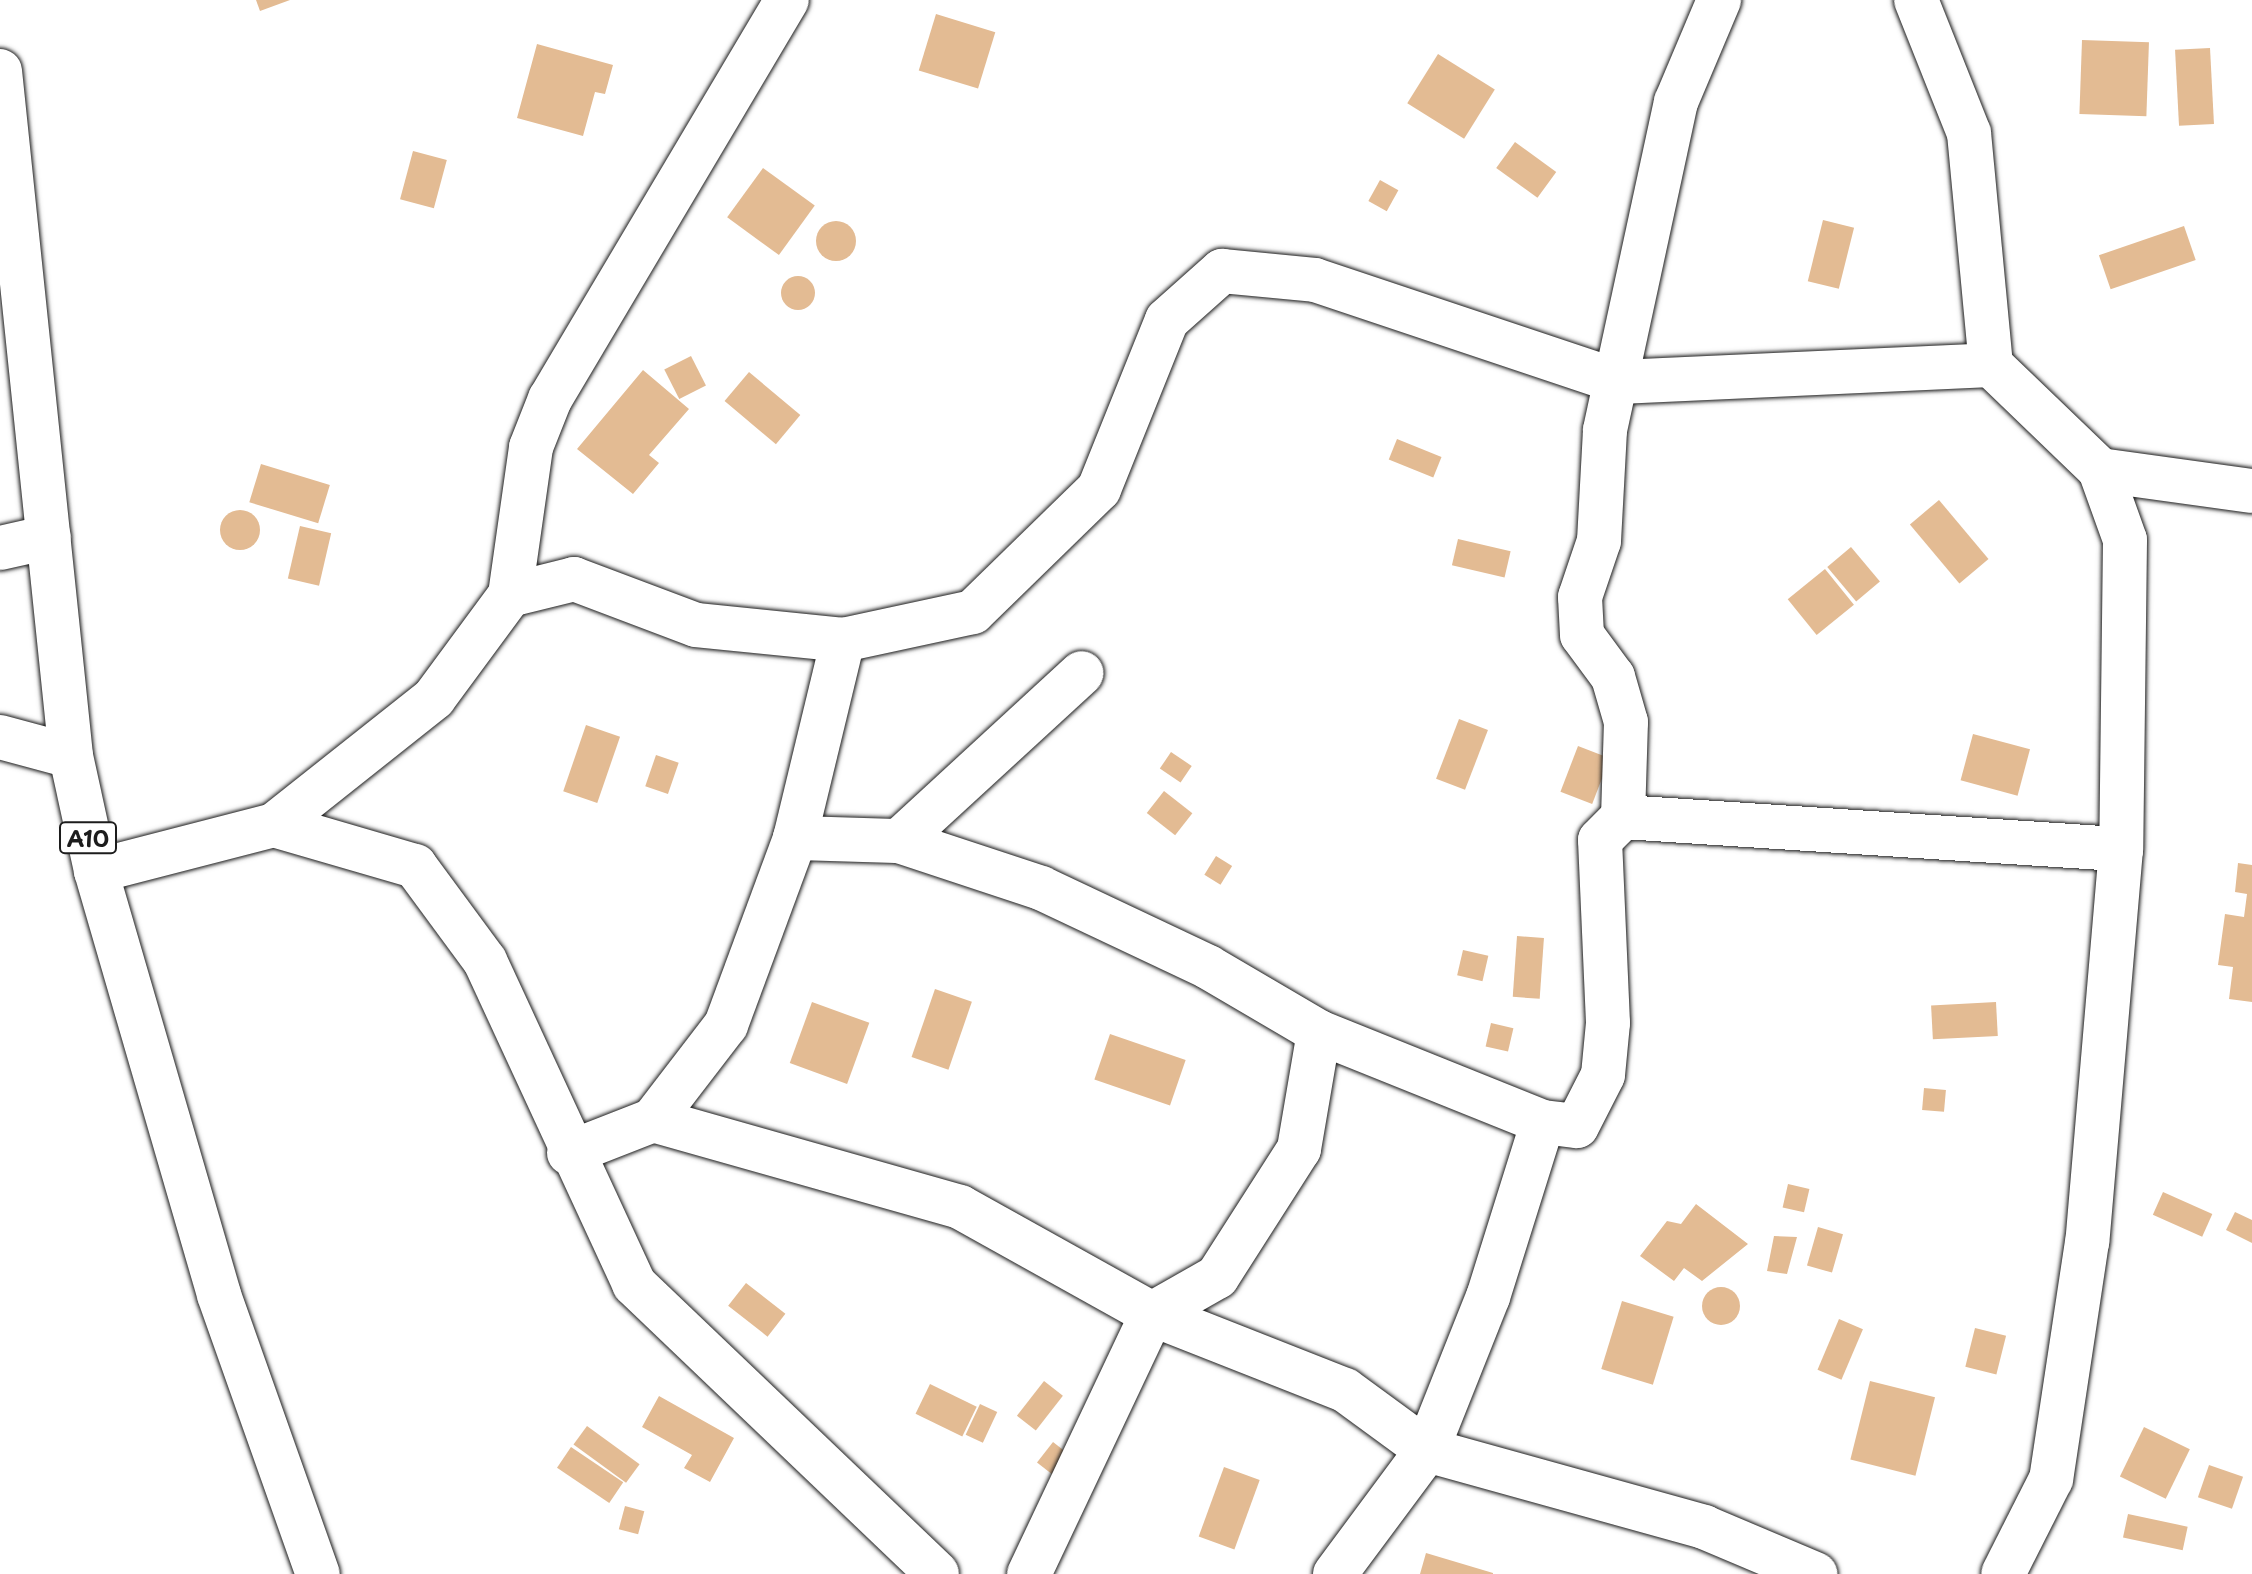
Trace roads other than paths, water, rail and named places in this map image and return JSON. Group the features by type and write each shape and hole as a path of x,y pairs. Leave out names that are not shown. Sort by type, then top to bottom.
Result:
{"street":[{"path":"96,871 274,825 434,698 510,595 531,447 550,399 787,0"},
{"path":"795,838 899,841 1041,888 1208,967 1319,1032 1543,1122 1577,1126 1603,1075 1608,1023 1600,840 1623,817 1626,722 1613,677 1582,635 1580,597 1599,541 1605,430 1619,382 1676,102 1719,0"},
{"path":"1916,0 1969,133 1991,365 2100,470 2125,540 2121,849 2087,1242 2051,1479 2003,1574"},
{"name":"A10","path":"0,71 71,756 96,871 219,1295 318,1574"},
{"path":"510,595 574,579 696,625 843,640 973,612 1099,489 1167,320 1222,271 1315,280 1619,382 1991,365"},
{"path":"2100,470 2252,491"},
{"path":"0,548 49,537"},
{"path":"569,1153 653,1120 726,1025 795,838 843,640"},
{"path":"899,841 1082,673"},
{"path":"0,737 71,756"},
{"path":"1623,817 2121,849"},
{"path":"274,825 415,866 485,961 569,1153 634,1284 937,1574"},
{"path":"1029,1574 1152,1314 1217,1277 1299,1149 1319,1032"},
{"path":"653,1120 960,1207 1152,1314 1345,1390 1427,1450 1704,1527 1815,1574"},
{"path":"1335,1574 1427,1450 1488,1297 1543,1122"}]}
